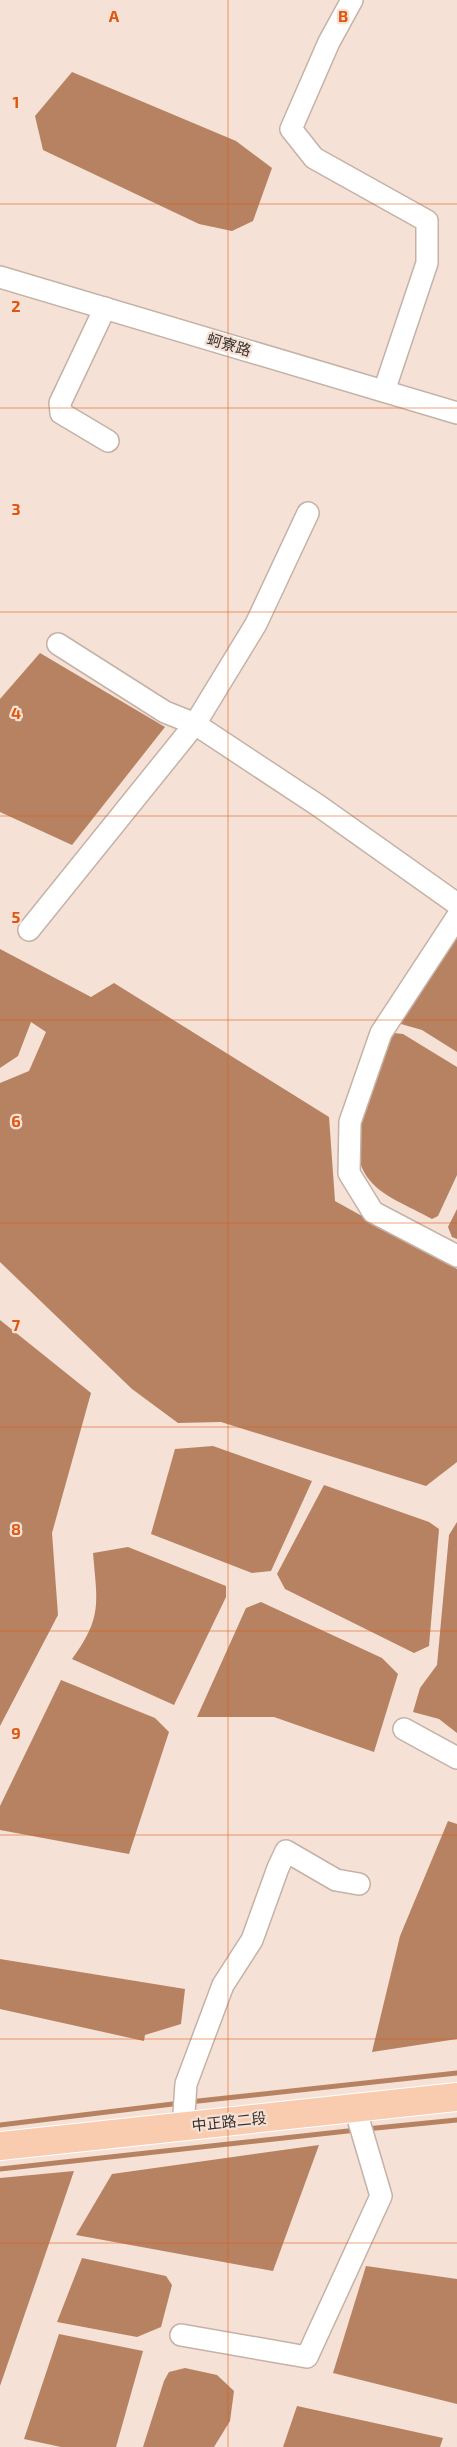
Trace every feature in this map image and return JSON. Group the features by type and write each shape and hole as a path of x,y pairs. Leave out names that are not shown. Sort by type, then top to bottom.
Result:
{"main road":[{"name":"中正路二段","path":"0,2146 457,2097"}],"street":[{"path":"352,0 329,42 291,129 314,158 427,221 427,263 384,391"},
{"name":"蚵寮路","path":"0,277 457,413"},
{"path":"106,308 60,403 62,413 108,441"},
{"path":"29,930 195,724 256,624 308,513"},
{"path":"58,644 165,712 195,724 319,806 457,904"},
{"path":"457,917 381,1033 350,1122 349,1172 373,1212 457,1256"},
{"path":"404,1729 457,1758"},
{"path":"183,2126 186,2084 223,1985 252,1940 286,1851 336,1880 359,1884"},
{"path":"181,2335 307,2357 380,2196 355,2108"}],"shaded area":[{"path":"72,72 236,141 272,168 253,221 232,231 199,224 43,150 35,116"},
{"path":"40,653 165,727 72,845 0,812 0,699"},
{"path":"457,932 457,1052 422,1030 401,1024 397,1016"},
{"path":"0,949 91,997 114,983 329,1117 335,1201 457,1269 457,1462 426,1486 221,1422 178,1423 132,1389 0,1262 0,1083 29,1071 46,1032 31,1022 18,1056 0,1068"},
{"path":"384,1032 403,1034 457,1067 457,1175 438,1216 432,1219 391,1198 380,1190 363,1170 358,1156 356,1139"},
{"path":"457,1209 457,1239 452,1237 448,1227"},
{"path":"0,1320 91,1393 52,1533 58,1615 0,1726"},
{"path":"213,1446 312,1481 271,1571 252,1573 151,1534 175,1449"},
{"path":"324,1485 429,1522 439,1529 429,1646 414,1653 285,1589 277,1574"},
{"path":"457,1522 457,1733 439,1719 413,1712 420,1688 437,1665 449,1535"},
{"path":"128,1547 226,1586 226,1597 174,1705 72,1659 89,1632 96,1609 93,1553"},
{"path":"261,1602 382,1658 398,1674 374,1752 274,1717 197,1717 246,1608"},
{"path":"61,1680 155,1718 169,1732 129,1854 0,1830 0,1806"},
{"path":"448,1821 457,1824 457,2039 372,2052 400,1936"},
{"path":"0,1959 185,1989 181,2024 145,2035 144,2041 0,2009"},
{"path":"319,2145 273,2271 76,2235 112,2174"},
{"path":"74,2171 0,2386 0,2178"},
{"path":"82,2258 166,2276 172,2285 161,2327 137,2337 57,2322"},
{"path":"366,2266 457,2279 457,2404 333,2373"},
{"path":"59,2334 143,2351 116,2447 61,2447 24,2439"},
{"path":"185,2368 217,2375 234,2391 230,2421 214,2447 143,2447 164,2381 169,2372"},
{"path":"297,2406 443,2438 440,2447 283,2447"}],"waterway":[{"path":"189,2102 457,2073"},
{"path":"0,2125 181,2103"},
{"path":"366,2129 457,2120"},
{"path":"0,2169 357,2130"}]}
